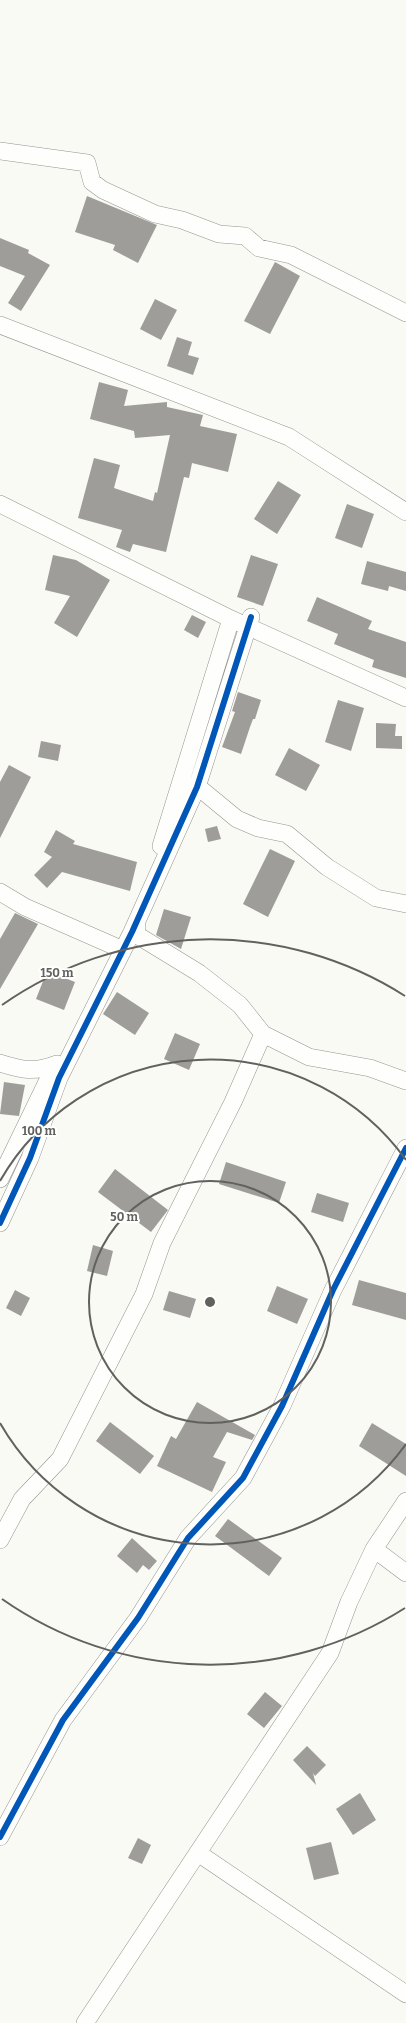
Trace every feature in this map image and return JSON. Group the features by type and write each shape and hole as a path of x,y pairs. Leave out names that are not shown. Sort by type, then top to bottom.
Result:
{"street":[{"path":"0,151 87,164 92,182 103,190 155,214 182,220 219,234 245,236 259,248 291,255 406,313"},
{"path":"0,325 289,437 406,512"},
{"path":"0,504 231,619 406,698"},
{"path":"0,1223 30,1158 59,1078 134,926 197,787 251,617"},
{"path":"0,1179 114,946 134,926 231,619"},
{"path":"180,784 203,791 237,819 258,828 288,834 327,867 376,898 406,904"},
{"path":"0,892 26,907 114,946"},
{"path":"134,926 240,1005 263,1034 309,1057 370,1068 406,1081"},
{"path":"0,1540 22,1499 60,1459 144,1294 162,1243 233,1102 263,1034"},
{"path":"0,1063 22,1070 43,1069 57,1064"},
{"path":"0,1837 63,1720 138,1618 188,1538 243,1478 282,1406 333,1290 406,1148"},
{"path":"85,2023 330,1653 349,1602 374,1549 406,1501"},
{"path":"374,1549 406,1572"},
{"path":"198,1853 406,1994"}],"building":[{"path":"87,196 157,225 138,263 113,250 115,245 75,232"},
{"path":"0,238 29,250 28,253 50,265 21,311 8,303 25,276 0,266"},
{"path":"275,262 300,276 270,334 244,321"},
{"path":"155,299 177,310 161,340 140,329"},
{"path":"177,337 192,342 188,355 199,358 193,375 167,366"},
{"path":"99,382 128,390 124,406 167,402 167,407 203,415 200,426 237,434 228,472 192,463 189,478 184,477 166,552 133,544 130,552 116,547 122,530 78,518 94,458 120,465 114,488 153,501 155,492 157,493 170,435 135,438 134,431 90,419"},
{"path":"278,481 301,495 277,534 254,519"},
{"path":"347,504 374,514 362,548 335,538"},
{"path":"53,555 76,560 110,580 77,637 54,623 70,596 45,590"},
{"path":"251,555 278,564 263,606 237,597"},
{"path":"367,561 406,572 406,591 389,586 388,591 361,584"},
{"path":"317,597 372,621 368,629 406,642 406,678 372,667 374,660 334,644 338,634 307,621"},
{"path":"192,615 206,622 198,638 184,630"},
{"path":"238,692 261,700 241,754 222,747 235,712 232,711"},
{"path":"338,700 364,708 351,751 325,742"},
{"path":"376,723 396,724 395,736 402,736 402,749 376,748"},
{"path":"41,741 61,745 58,761 38,757"},
{"path":"289,748 320,765 306,791 275,775"},
{"path":"9,765 31,777 0,838 0,782"},
{"path":"217,826 221,839 208,842 205,829"},
{"path":"56,830 75,841 73,844 137,862 130,891 62,872 47,888 34,875 52,857 44,852"},
{"path":"270,849 295,861 268,917 243,904"},
{"path":"164,909 191,917 181,949 156,935"},
{"path":"15,913 38,924 0,989 0,939"},
{"path":"47,971 75,982 64,1010 36,999"},
{"path":"117,992 149,1013 135,1035 103,1014"},
{"path":"175,1033 200,1044 189,1070 164,1059"},
{"path":"4,1082 25,1085 19,1116 0,1114"},
{"path":"226,1162 286,1182 279,1203 219,1184"},
{"path":"115,1169 168,1210 151,1232 98,1192"},
{"path":"317,1193 349,1203 343,1222 311,1212"},
{"path":"93,1245 113,1251 107,1276 87,1271"},
{"path":"359,1280 406,1293 406,1320 352,1305"},
{"path":"277,1286 308,1299 297,1324 267,1311"},
{"path":"15,1290 30,1298 21,1316 6,1308"},
{"path":"169,1291 196,1299 190,1318 163,1310"},
{"path":"197,1402 255,1435 252,1440 227,1432 213,1457 226,1462 212,1492 157,1466 171,1436 176,1439"},
{"path":"110,1422 154,1456 140,1474 96,1441"},
{"path":"372,1423 406,1444 406,1476 359,1446"},
{"path":"228,1519 282,1558 269,1576 215,1536"},
{"path":"132,1538 157,1561 149,1570 143,1565 137,1573 117,1556"},
{"path":"265,1692 282,1706 264,1728 247,1714"},
{"path":"307,1746 326,1765 315,1776 313,1773 316,1785 293,1760"},
{"path":"360,1793 376,1820 353,1835 336,1809"},
{"path":"138,1838 151,1845 142,1864 128,1858"},
{"path":"331,1842 339,1874 314,1880 306,1848"}],"cycle path":[{"path":"0,1223 30,1158 59,1078 132,932 197,787 251,617"},
{"path":"0,1837 63,1720 138,1618 188,1538 243,1478 282,1406 333,1290 406,1148"}]}
